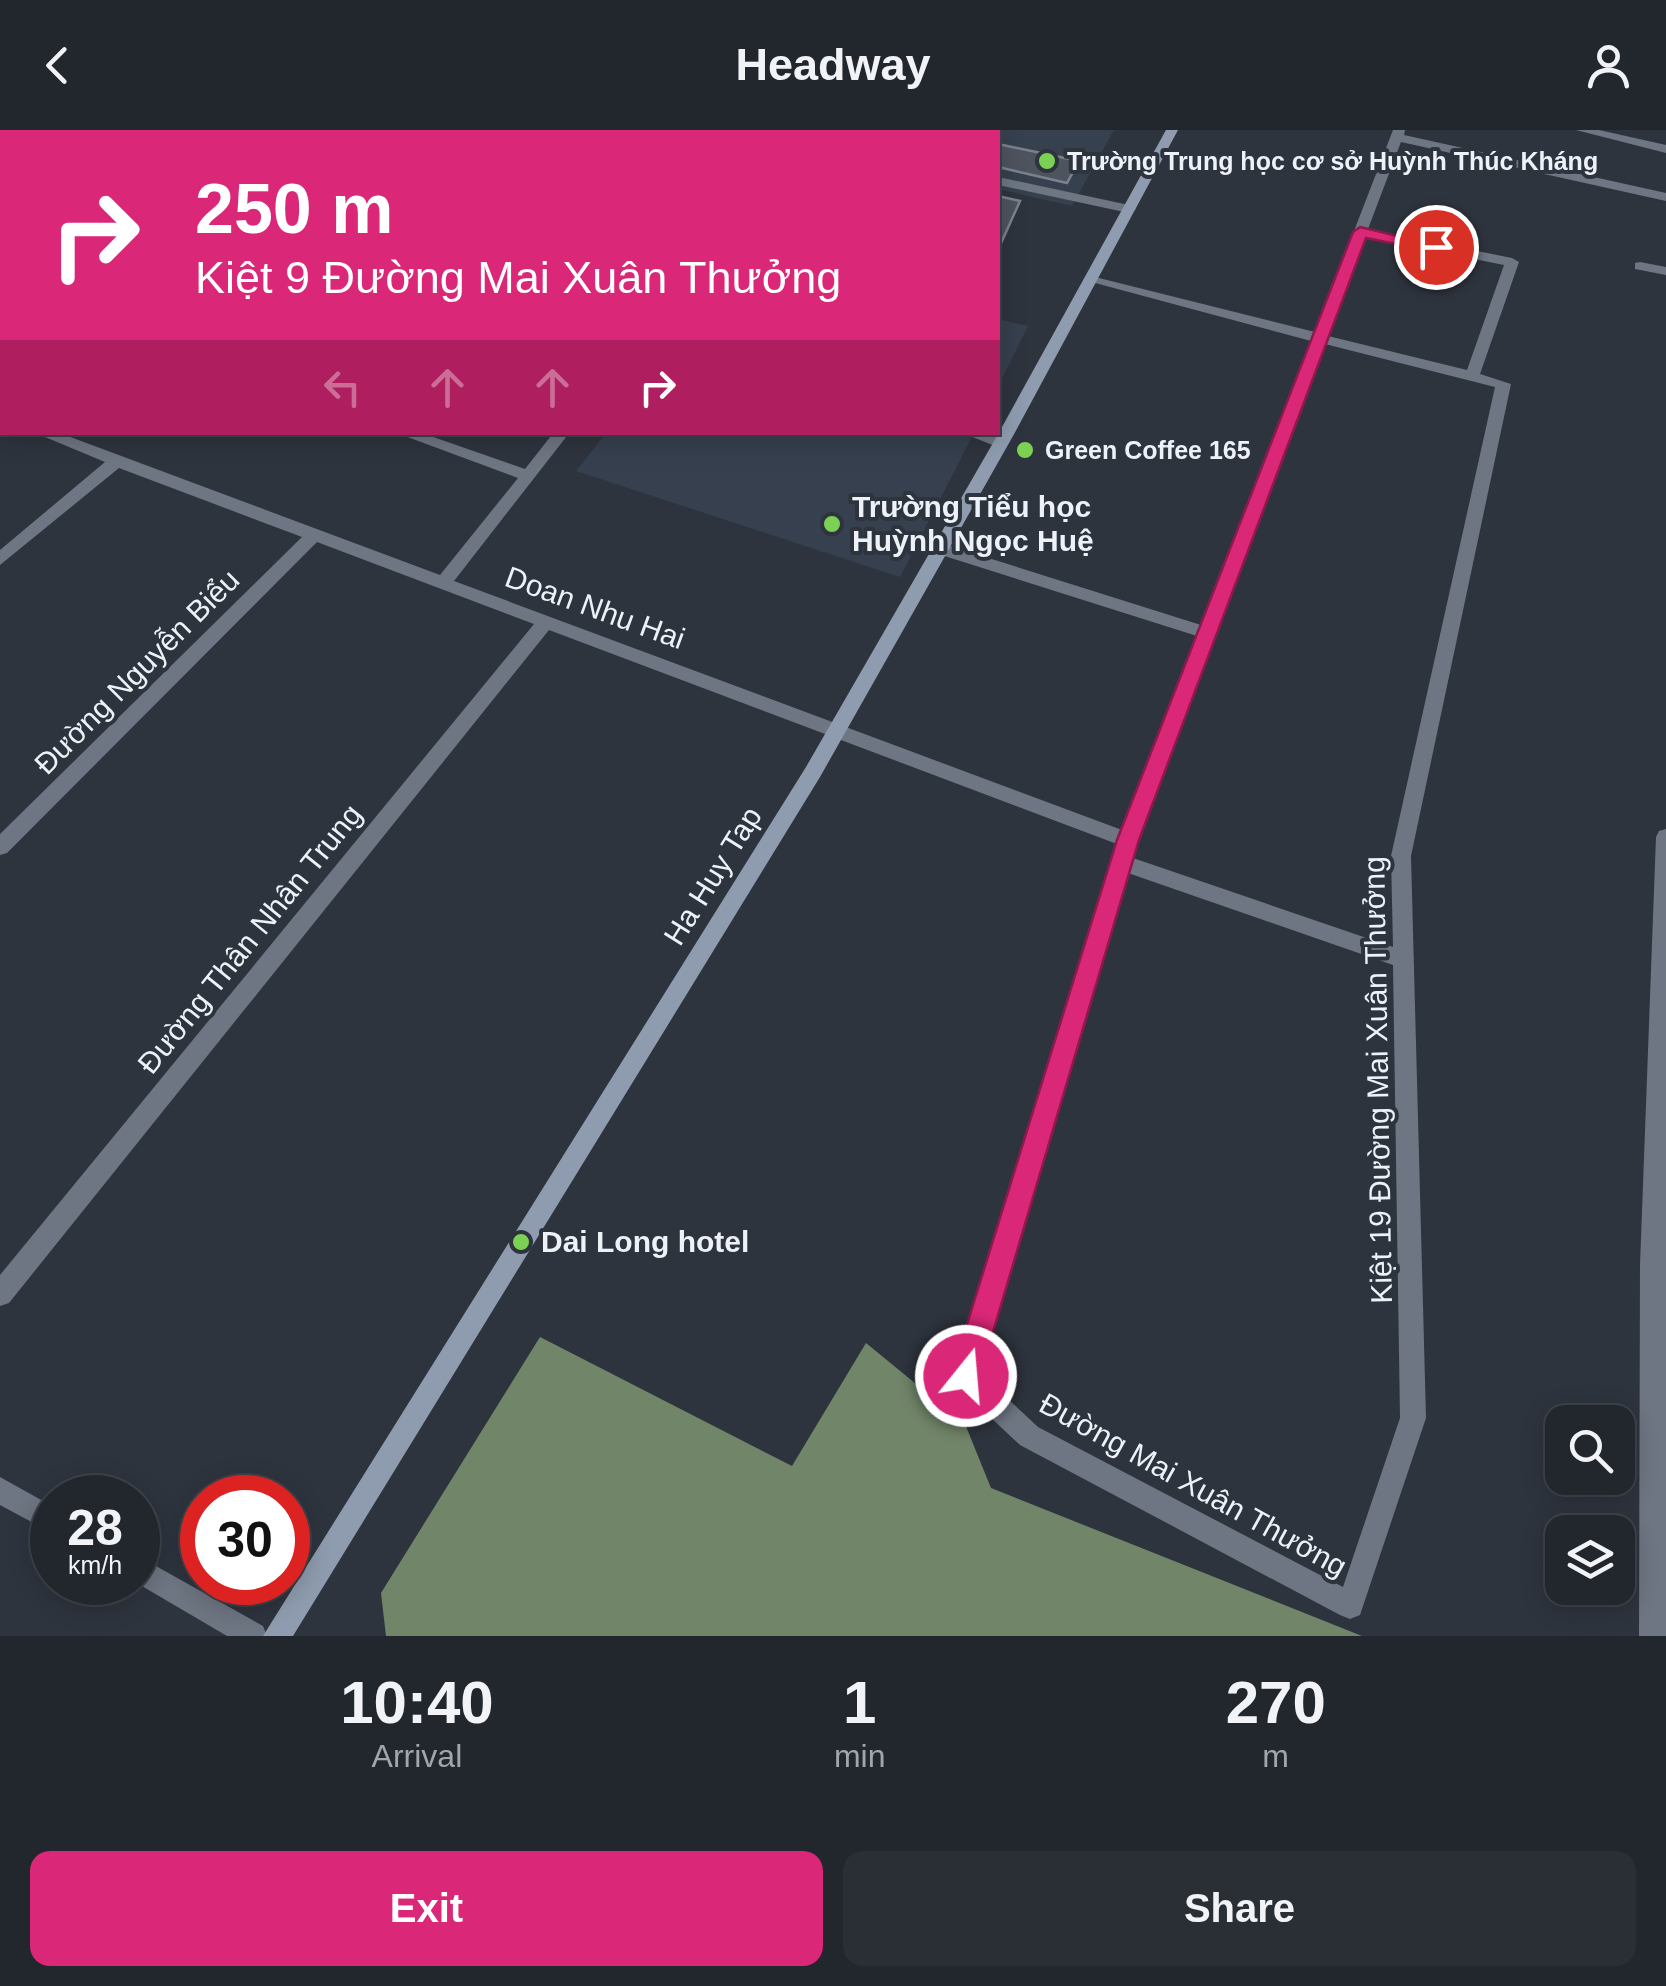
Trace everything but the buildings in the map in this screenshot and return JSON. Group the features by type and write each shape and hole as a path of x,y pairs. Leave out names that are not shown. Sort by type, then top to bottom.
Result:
{"street":[{"name":"Ha Huy Tap","path":"277,1636 838,730 1172,130"},
{"path":"1582,130 1666,149"},
{"path":"1398,133 1666,197"},
{"name":"Đường Mai Xuân Thưởng","path":"1350,1605 1029,1436 966,1376 1128,840 1398,133"},
{"path":"1000,181 1129,209"},
{"path":"1360,232 1512,262 1472,376"},
{"path":"1640,266 1666,271"},
{"name":"Kiệt 19 Đường Mai Xuân Thưởng","path":"1091,280 1504,384 1401,856 1413,1418 1350,1605"},
{"name":"Doan Nhu Hai","path":"48,435 1128,840"},
{"path":"410,435 528,476"},
{"path":"442,584 561,435"},
{"path":"976,435 1000,443"},
{"path":"0,559 117,462"},
{"name":"Đường Nguyễn Biểu","path":"0,846 313,536"},
{"path":"941,549 1208,633"},
{"name":"Đường Thân Nhân Trung","path":"0,1294 546,622"},
{"path":"1653,1636 1652,1265 1666,836"},
{"path":"1122,862 1404,960"},
{"path":"0,1490 30,1507"},
{"path":"160,1582 253,1636"}],"shaded area":[{"name":"Trường Trung học cơ sở Huỳnh Thúc Kháng","path":"1000,130 1114,130 1072,206 1000,189"},
{"path":"1000,319 1028,326 1000,383"},
{"name":"Trường Tiểu học Huỳnh Ngọc Huệ","path":"604,435 973,435 900,577 576,471"},
{"path":"540,1337 792,1466 866,1343 965,1424 991,1488 1362,1636 386,1636 381,1593"}],"place":[{"name":"Trường Trung học cơ sở Huỳnh Thúc Kháng","path":"1047,161"},
{"name":"Green Coffee 165","path":"1025,450"},
{"name":"Trường Tiểu học Huỳnh Ngọc Huệ","path":"832,524"},
{"name":"Dai Long hotel","path":"521,1242"}],"route":[{"path":"966,1376 1128,840 1360,232 1436,247"}]}
